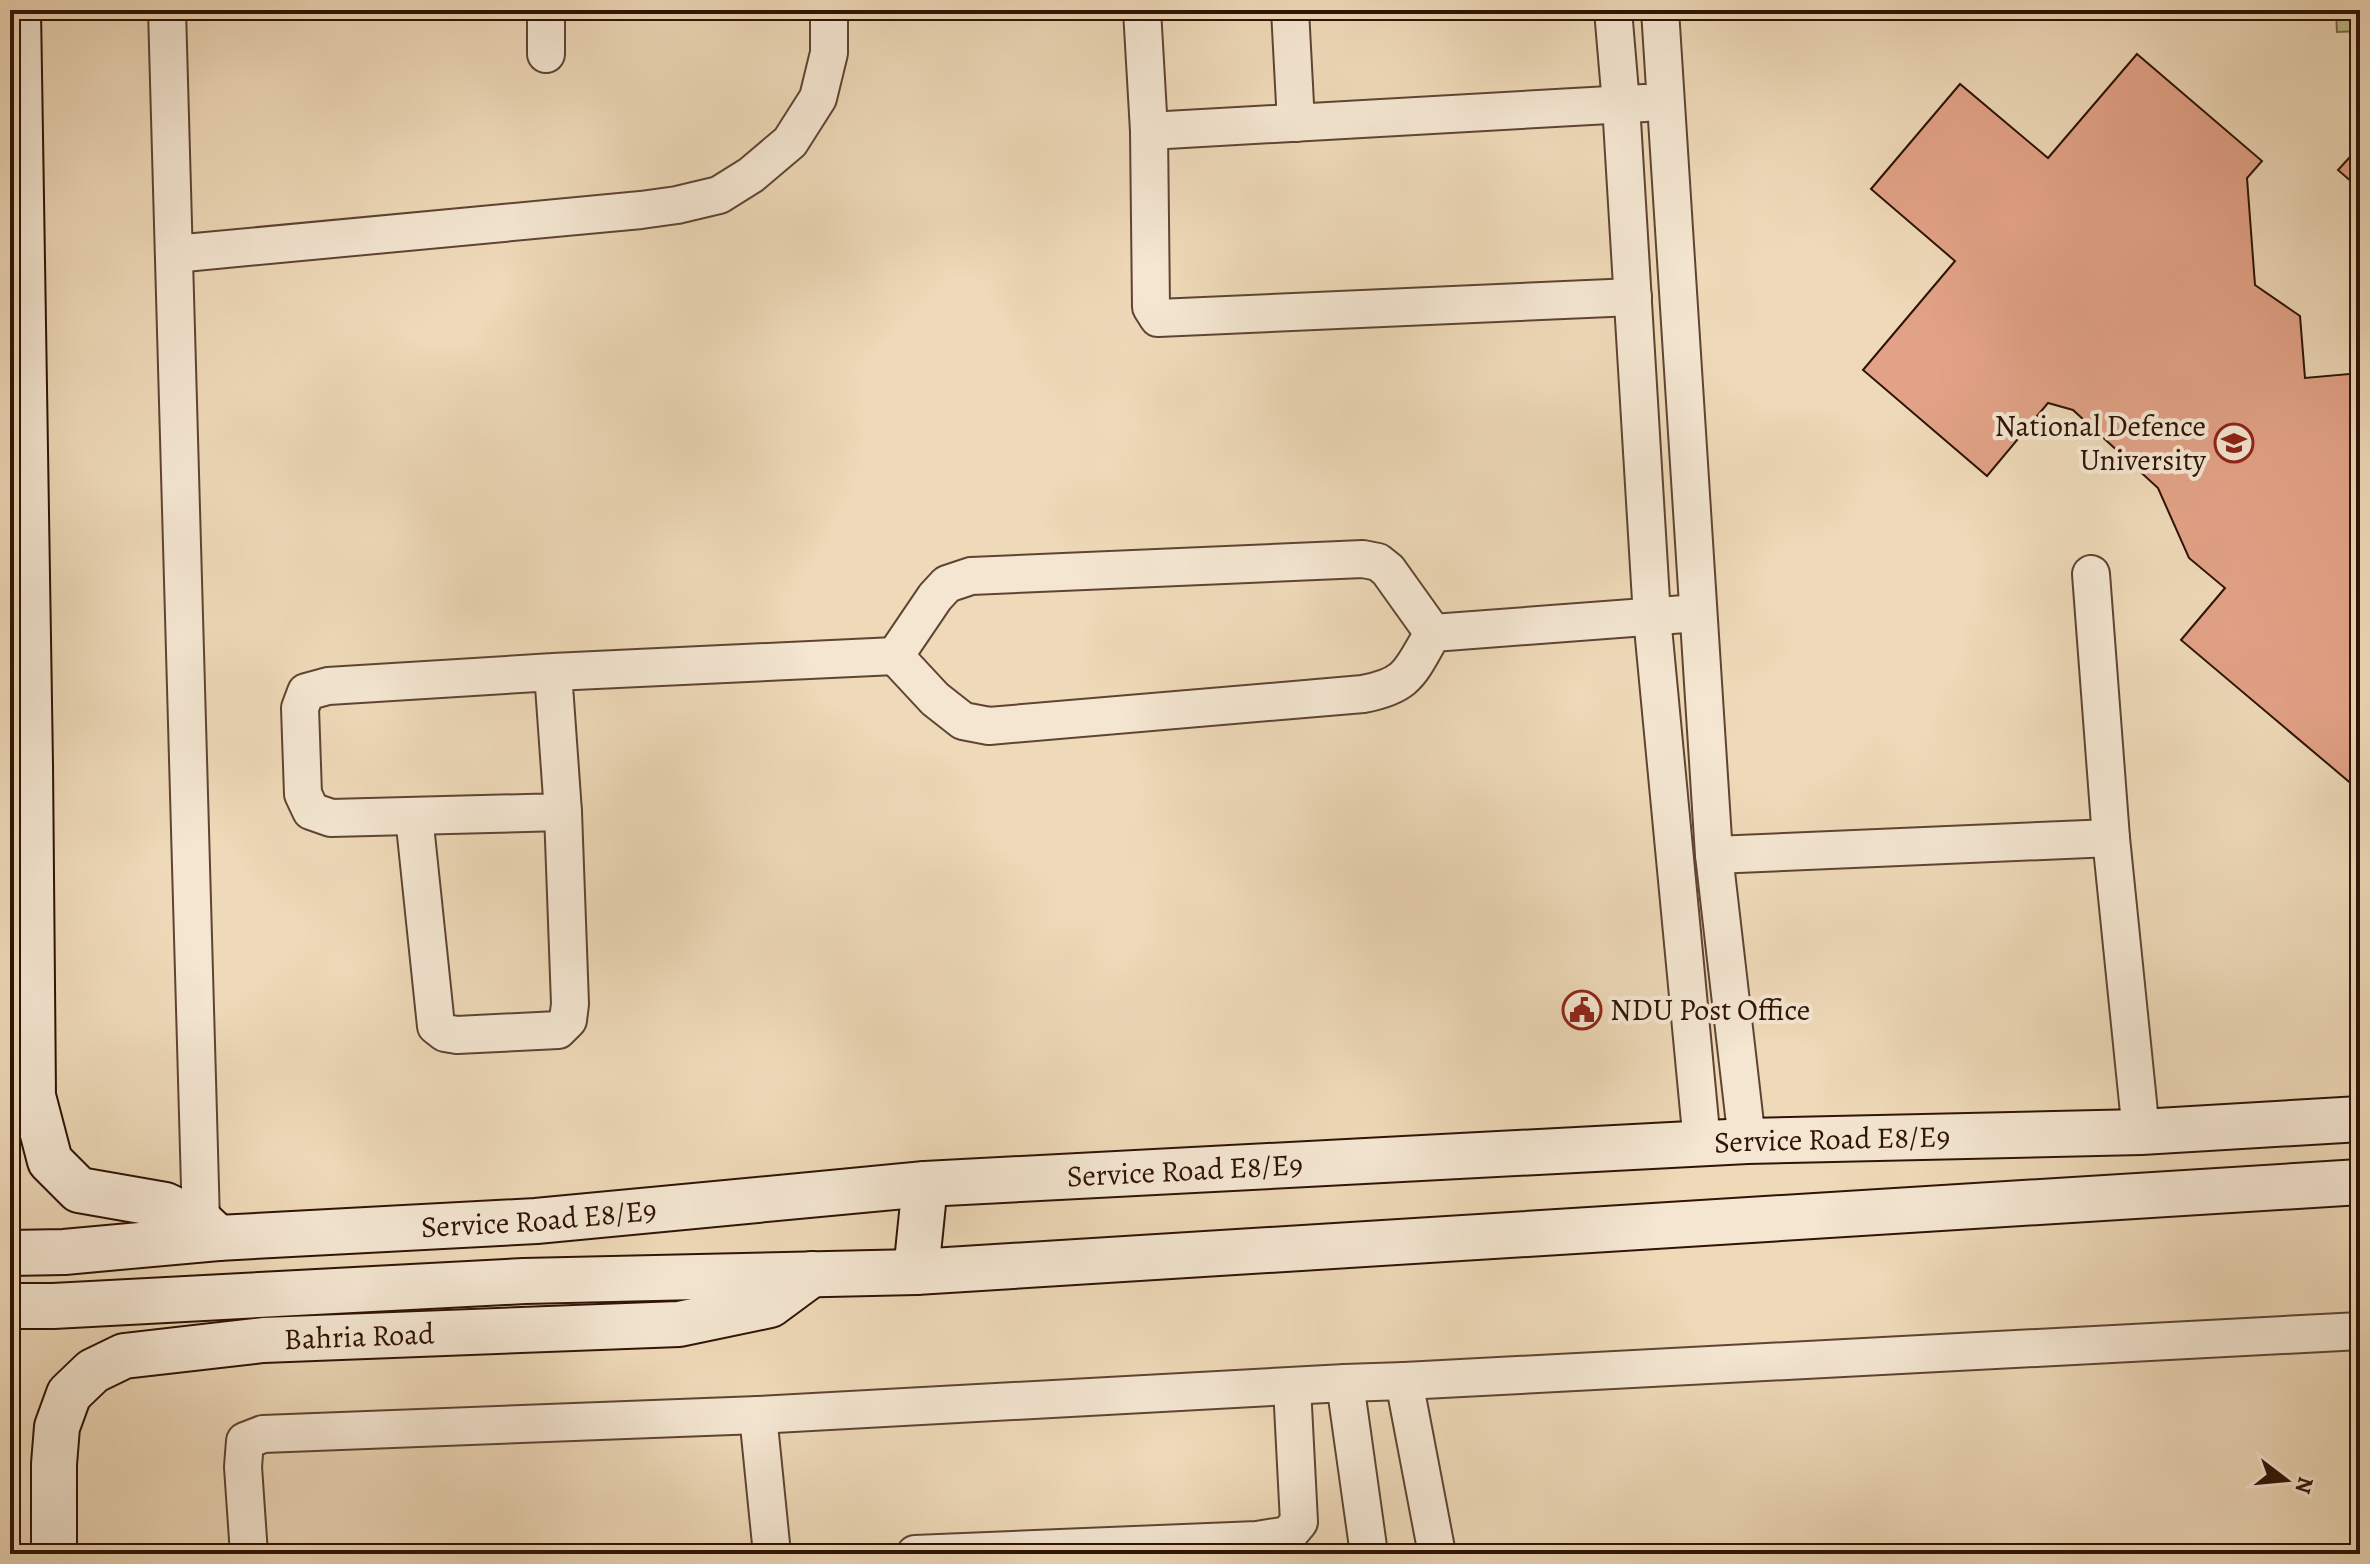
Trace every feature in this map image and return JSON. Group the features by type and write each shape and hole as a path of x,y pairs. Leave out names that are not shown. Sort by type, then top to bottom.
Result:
{"street":[{"path":"18,10 20,765 33,1096 50,1161 79,1190 165,1205 209,1230"},
{"path":"167,10 209,1230"},
{"path":"546,10 546,54"},
{"path":"174,254 641,210 719,195 751,175 790,142 818,98 829,53 829,10"},
{"path":"1142,10 1149,131 1151,307 1158,318 1633,297"},
{"path":"1290,10 1296,123"},
{"path":"1613,10 1652,617 1702,1143"},
{"path":"1660,10 1714,855 1747,1141"},
{"path":"1149,131 1664,103"},
{"path":"895,656 947,584 971,576 1316,561 1363,559 1378,562 1388,570 1433,633"},
{"path":"2091,574 2111,838 2141,1132"},
{"path":"1433,633 1698,613"},
{"path":"563,812 331,818 311,811 303,794 300,708 306,692 328,686 553,672 895,656 935,699 963,721 989,726 1384,690 1405,679 1433,633"},
{"path":"414,816 436,1026 445,1033 457,1035 558,1030 568,1020 570,1004 563,812 553,672"},
{"path":"1714,855 2111,838"},
{"name":"Service Road E8/E9","path":"10,1253 64,1252 209,1230 536,1221 925,1184 1702,1143 2141,1132 2360,1119"},
{"name":"Service Road E8/E9","path":"10,1306 524,1281 916,1272 2360,1182"},
{"path":"916,1272 925,1184"},
{"path":"524,1281 536,1221"},
{"name":"Bahria Road","path":"54,1554 57,1427 69,1394 93,1371 124,1356 263,1340 679,1324 770,1305 812,1274"},
{"path":"249,1554 243,1467 245,1441 263,1434 758,1415 2360,1331"},
{"path":"1404,1381 1437,1554"},
{"path":"1345,1383 1369,1554"},
{"path":"915,1554 1241,1540 1288,1535 1299,1522 1292,1387"},
{"path":"758,1415 772,1554"}],"green space":[{"path":"2336,10 2360,10 2360,31 2337,32"}],"building":[{"name":"National Defence University","path":"2137,54 2262,161 2247,178 2255,285 2300,316 2305,378 2360,373 2360,791 2181,640 2225,588 2189,558 2158,488 2073,410 2048,403 1987,476 1863,370 1955,261 1871,189 1960,84 2048,158"},
{"path":"2360,146 2360,189 2338,170"}],"place":[{"name":"National Defence University","path":"2234,443"},
{"name":"NDU Post Office","path":"1582,1010"}]}
